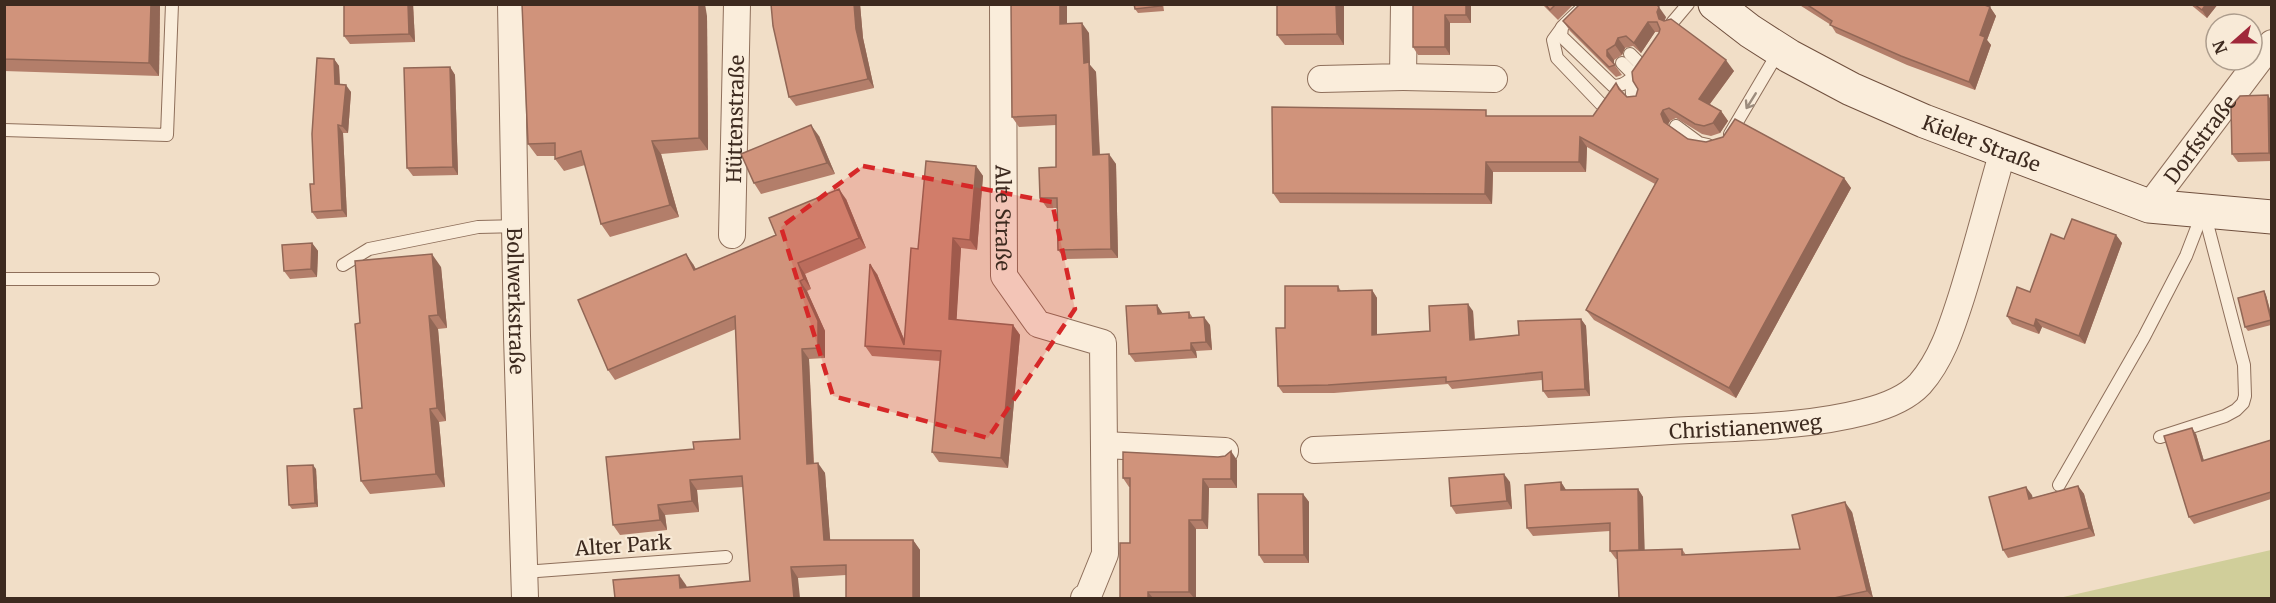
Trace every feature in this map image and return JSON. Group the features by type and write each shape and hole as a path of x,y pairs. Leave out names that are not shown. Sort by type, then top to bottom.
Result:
{"main road":[{"name":"Kieler Straße","path":"1715,4 1750,31 1780,50 1851,89 1924,122 2149,206 2271,217"}],"street":[{"name":"Bollwerkstraße","path":"511,4 525,598"},
{"name":"Hüttenstraße","path":"732,235 737,4"},
{"name":"Alte Straße","path":"1003,4 1004,276 1038,324 1103,343 1105,554 1088,596 1084,598"},
{"path":"1403,77 1404,4"},
{"name":"Dorfstraße","path":"2149,206 2271,43"},
{"path":"1321,79 1403,77 1494,79"},
{"name":"Christianenweg","path":"1314,450 1512,441 1765,425 1834,418 1880,408 1899,400 1918,386 1936,364 1968,276 2003,151"},
{"path":"1104,445 1225,451"}],"lane":[{"path":"4,130 167,135 172,4"},
{"path":"1672,23 1688,4"},
{"path":"1583,12 1561,29 1553,40 1557,58 1601,104 1602,90 1616,87 1636,73 1650,52"},
{"path":"1561,29 1562,36 1610,85 1616,87"},
{"path":"1676,126 1700,143 1719,144 1726,140 1780,50"},
{"path":"1626,58 1636,73 1632,94 1637,100"},
{"path":"2160,437 2225,416 2243,403 2245,396 2244,365 2204,210"},
{"path":"2059,485 2144,337 2186,256 2204,210"},
{"path":"343,265 369,249 478,227 515,226"},
{"path":"4,279 153,279"},
{"name":"Alter Park","path":"524,572 726,557"}],"highlighted area":[{"path":"863,166 1052,202 1075,309 988,438 833,396 781,227"}],"shaded area":[{"path":"2271,550 2271,598 2059,598"}],"building":[{"path":"4,4 151,4 149,63 4,59"},
{"path":"344,4 408,4 409,34 344,36"},
{"path":"522,4 699,4 699,138 652,141 670,205 601,224 581,151 555,159 555,143 528,144"},
{"path":"771,4 854,4 856,29 868,79 789,97 773,26"},
{"path":"1011,4 1060,4 1060,24 1082,23 1084,63 1089,62 1093,155 1109,154 1111,249 1058,250 1057,198 1040,198 1039,168 1056,167 1056,115 1012,117"},
{"path":"1134,4 1160,4 1161,6 1135,9"},
{"path":"1277,4 1336,4 1337,34 1277,35"},
{"path":"1413,4 1466,4 1466,15 1445,15 1445,47 1413,47"},
{"path":"1545,4 1556,4 1550,10"},
{"path":"1580,4 1656,4 1659,7 1657,12 1659,19 1664,21 1671,19 1726,60 1699,99 1721,111 1713,123 1704,126 1695,124 1669,108 1663,110 1661,114 1664,122 1688,139 1706,142 1723,137 1735,119 1844,178 1729,388 1586,310 1658,179 1580,137 1579,162 1486,162 1485,194 1273,193 1272,107 1486,110 1486,116 1593,116 1616,83 1627,97 1636,96 1638,89 1633,81 1632,72 1659,33 1657,22 1648,22 1634,43 1626,36 1618,38 1615,45 1607,50 1607,56 1615,65 1609,67 1563,21"},
{"path":"1806,4 1982,4 1990,7 1980,35 1985,37 1969,82 1830,25 1832,21"},
{"path":"2194,4 2206,4 2202,10"},
{"path":"317,58 334,59 335,84 346,85 342,126 338,125 342,210 312,212 310,184 314,184 312,134"},
{"path":"450,67 453,167 407,168 404,68"},
{"path":"2268,95 2269,153 2232,154 2231,107 2240,96"},
{"path":"811,125 827,163 754,183 741,154"},
{"path":"926,161 976,166 970,240 953,238 949,319 1013,325 1001,458 932,452 941,351 865,346 870,264 904,345 911,248 918,249"},
{"path":"839,189 859,238 798,263 804,279 800,281 818,321 818,348 802,349 807,464 818,463 824,540 913,540 913,598 846,598 846,565 791,567 794,598 615,598 613,580 679,575 680,588 750,581 742,476 690,480 692,501 658,505 660,520 613,525 606,457 694,449 693,442 740,439 735,316 608,370 578,300 686,254 694,270 776,235 769,218"},
{"path":"2072,219 2116,235 2079,336 2036,319 2034,326 2007,316 2017,287 2030,292 2051,234 2064,239"},
{"path":"312,243 311,269 284,271 282,245"},
{"path":"432,254 438,315 429,316 437,408 430,409 436,474 361,481 354,409 362,408 355,324 360,323 355,261"},
{"path":"1285,286 1338,286 1338,291 1372,290 1372,335 1430,331 1429,306 1468,304 1470,340 1519,335 1518,321 1581,319 1585,389 1543,391 1542,372 1446,382 1446,377 1278,386 1276,328 1285,328"},
{"path":"2264,291 2271,320 2245,327 2238,298"},
{"path":"1157,305 1158,314 1189,312 1189,318 1204,317 1206,342 1191,343 1191,350 1129,354 1126,306"},
{"path":"2192,428 2202,461 2271,440 2271,492 2189,517 2164,436"},
{"path":"1231,451 1231,479 1203,479 1202,520 1189,520 1189,592 1148,592 1148,598 1120,598 1120,543 1130,543 1130,478 1123,478 1123,452 1218,457 1225,456"},
{"path":"313,465 315,503 289,505 287,466"},
{"path":"1504,474 1507,501 1451,506 1449,478"},
{"path":"1561,482 1561,490 1638,489 1639,550 1610,551 1610,523 1527,528 1525,485"},
{"path":"2078,486 2089,528 2003,550 1989,497 2026,487 2029,499"},
{"path":"1258,494 1303,494 1304,555 1259,555"},
{"path":"1845,502 1867,591 1834,598 1619,598 1617,551 1682,549 1682,555 1800,549 1792,515"}]}
